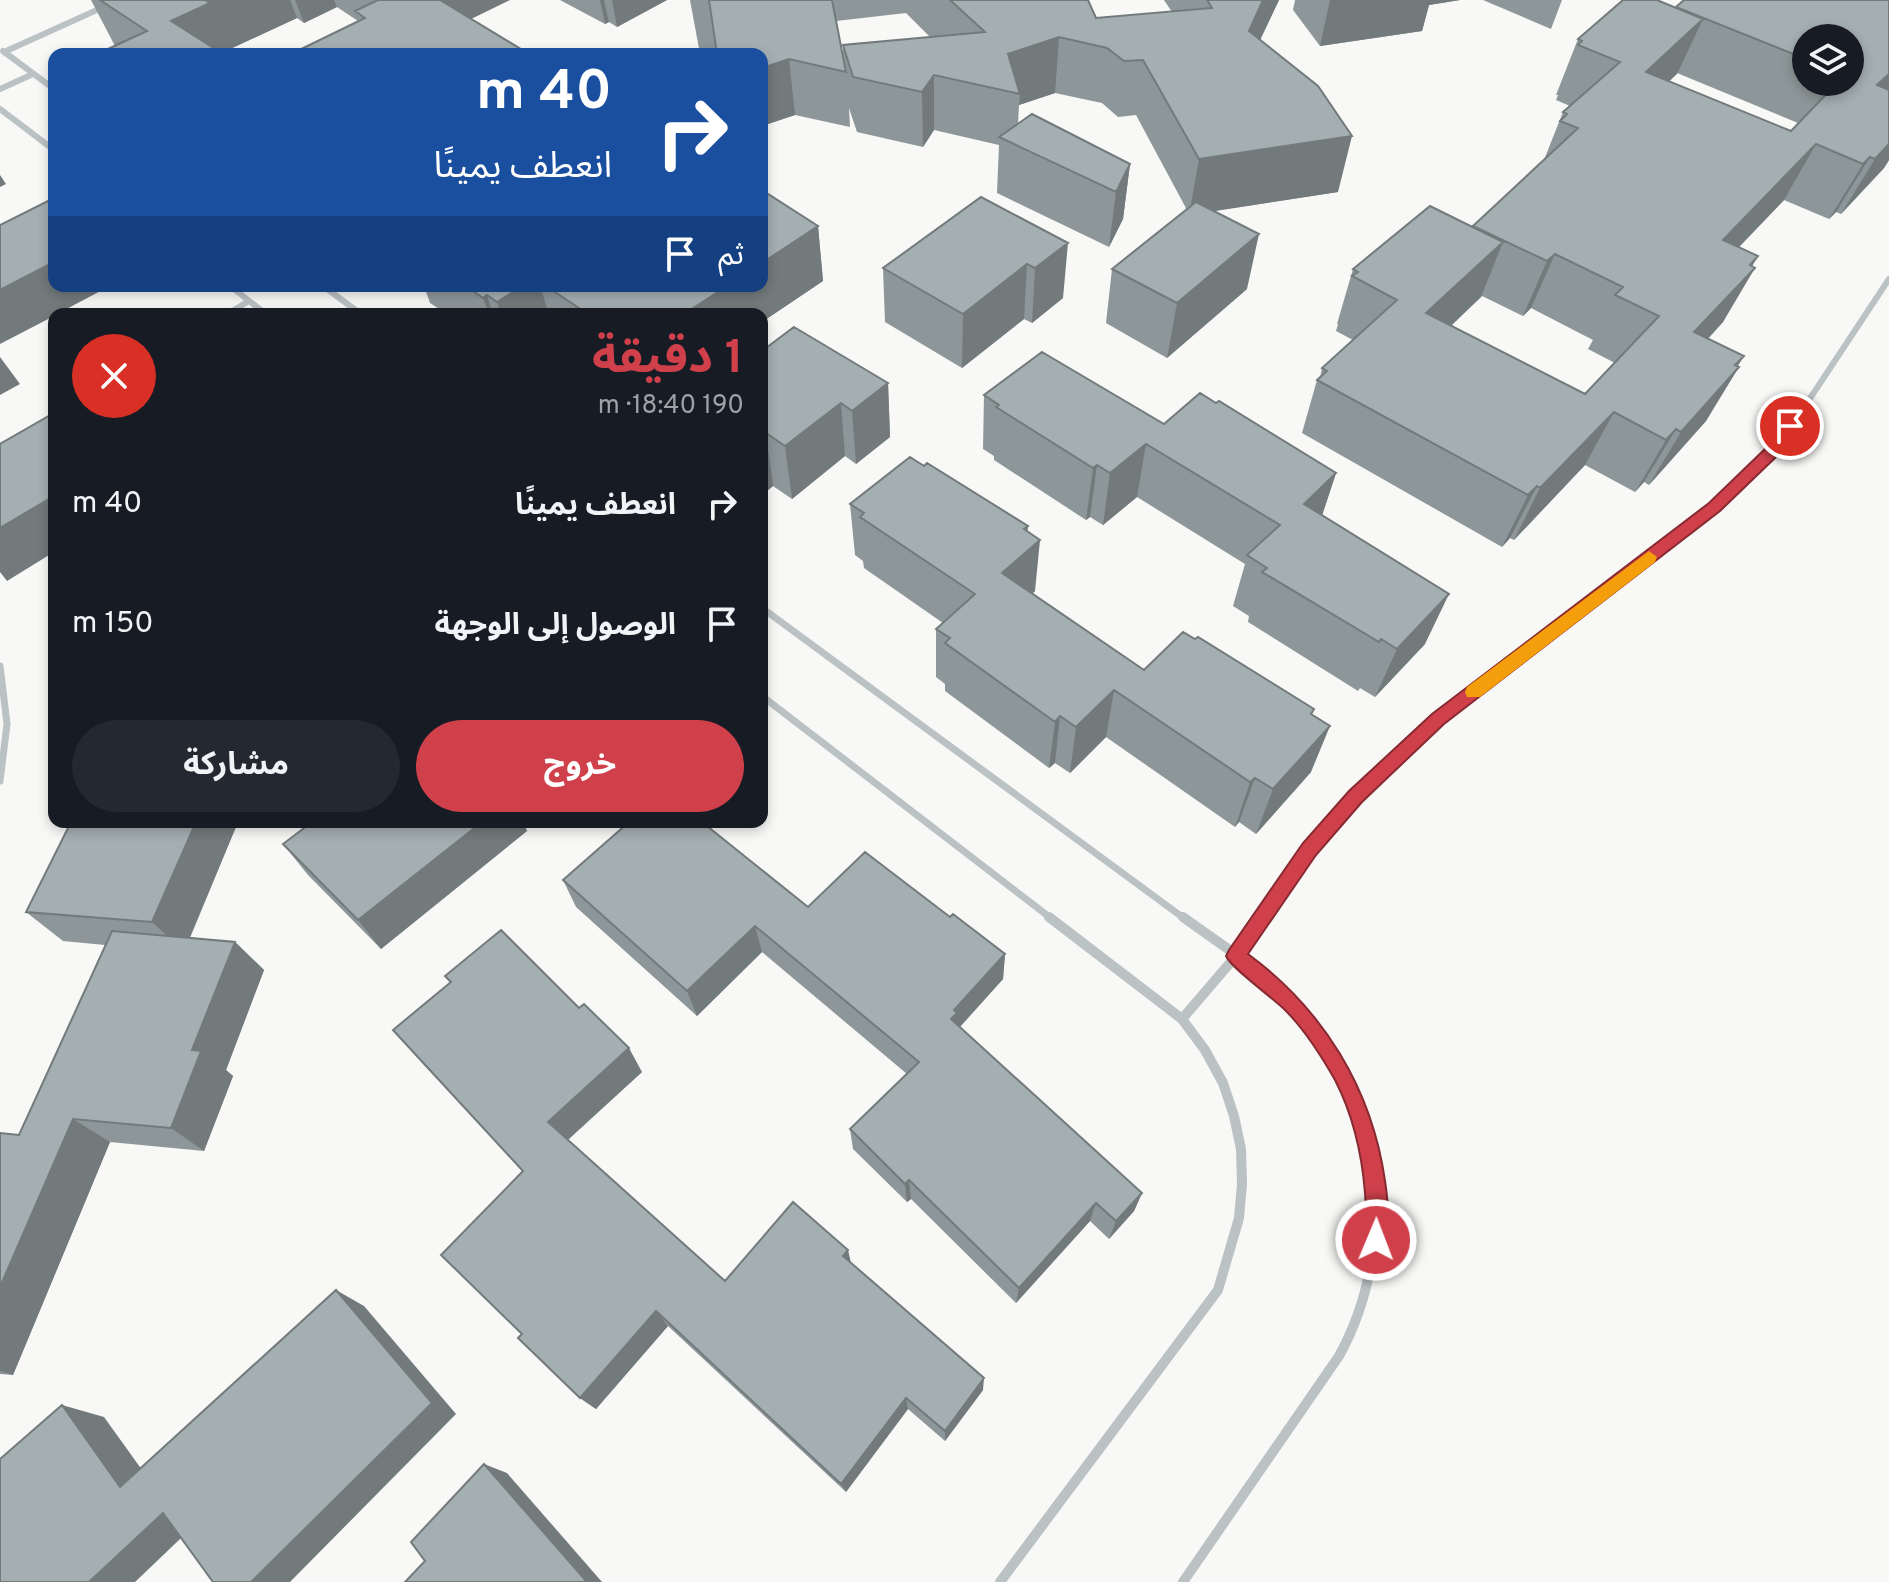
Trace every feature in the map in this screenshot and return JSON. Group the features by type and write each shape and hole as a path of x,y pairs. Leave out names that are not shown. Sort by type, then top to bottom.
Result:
{"street":[{"path":"48,85 2,50 119,0"},
{"path":"0,89 33,74"},
{"path":"0,109 48,145"},
{"path":"1182,1019 1236,956 1310,849 1355,796 1438,719 1715,507 1772,451 1826,377 1889,279"},
{"path":"238,292 258,308"},
{"path":"331,292 353,308"},
{"path":"237,308 249,301"},
{"path":"768,612 1267,979 1295,1006 1341,1072 1358,1109 1370,1149 1376,1195 1376,1240 1367,1287 1352,1332 1328,1373 1183,1582"},
{"path":"0,666 7,695 9,727 0,781"},
{"path":"768,701 1182,1019 1211,1060 1237,1124 1244,1165 1243,1193 1234,1250 1218,1290 1000,1582"}],"building":[{"path":"100,0 205,0 210,3 171,21 214,48 110,48 147,31"},
{"path":"378,0 440,0 519,48 303,48 365,18 355,11"},
{"path":"709,0 832,0 846,72 789,59 768,66 768,48 716,48"},
{"path":"950,0 1088,0 1096,18 1212,8 1207,0 1263,0 1249,31 1318,86 1352,136 1199,159 1143,60 1124,61 1107,48 1059,37 1008,54 1020,94 934,75 922,92 853,77 843,45 985,32"},
{"path":"1623,0 1657,0 1703,19 1646,72 1791,131 1825,96 1864,96 1864,24 1792,24 1792,53 1676,7 1684,0 1889,0 1889,74 1877,85 1889,90 1889,144 1875,159 1870,157 1863,164 1816,144 1723,240 1758,256 1750,265 1755,268 1694,332 1744,356 1735,365 1739,367 1681,432 1676,429 1666,440 1614,412 1540,488 1537,486 1528,495 1317,380 1327,371 1322,368 1397,300 1352,276 1358,272 1353,269 1430,206 1503,242 1426,313 1585,394 1659,316 1615,295 1623,287 1555,254 1547,261 1473,226 1578,128 1560,121 1567,114 1563,112 1620,62 1578,45 1582,41 1578,39"},
{"path":"1032,114 1130,164 1116,192 999,137"},
{"path":"768,194 818,226 768,259"},
{"path":"981,197 1068,243 1035,268 1027,264 963,314 883,268"},
{"path":"48,201 48,265 0,290 0,225"},
{"path":"1196,202 1259,234 1177,303 1112,269"},
{"path":"474,292 513,292 497,302 487,295 483,298"},
{"path":"555,292 718,292 693,308 579,308"},
{"path":"794,327 888,383 852,411 841,403 785,446 768,434 768,346"},
{"path":"1042,352 1164,424 1200,393 1216,403 1219,401 1336,473 1304,504 1449,594 1397,649 1381,639 1379,642 1262,572 1267,568 1247,555 1280,525 1146,444 1110,473 1097,465 1093,468 996,407 999,405 984,395"},
{"path":"48,416 48,500 0,528 0,444"},
{"path":"910,457 924,466 927,463 1028,526 1024,529 1040,540 1002,573 1144,670 1183,632 1195,639 1198,637 1314,709 1311,714 1330,726 1273,789 1255,778 1250,782 1114,690 1076,727 1060,716 1055,722 945,643 950,638 936,629 975,594 860,517 864,513 850,504"},
{"path":"68,828 193,828 152,922 26,912"},
{"path":"304,828 474,828 358,920 283,844"},
{"path":"622,828 709,828 808,907 865,852 950,917 953,914 1005,954 954,1010 957,1013 951,1019 1142,1193 1116,1221 1096,1203 1019,1288 909,1180 905,1184 850,1129 919,1062 755,926 687,991 563,880"},
{"path":"501,930 579,1008 584,1004 629,1048 548,1122 725,1281 793,1202 848,1250 843,1256 984,1378 945,1431 906,1398 841,1484 656,1311 580,1398 518,1338 522,1334 441,1255 523,1171 393,1030 451,982 445,976"},
{"path":"112,931 235,942 192,1050 201,1051 171,1128 73,1119 0,1287 0,1133 19,1135"},
{"path":"336,1290 432,1403 251,1582 213,1582 163,1513 89,1582 0,1582 0,1459 62,1405 120,1487"},
{"path":"484,1464 587,1582 405,1582 425,1561 411,1542"}],"slow traffic":[{"path":"1474,692 1649,557"}],"route":[{"path":"1376,1240 1376,1195 1370,1149 1358,1109 1341,1072 1295,1006 1267,979 1236,956 1310,849 1355,796 1438,719 1715,507 1772,451 1790,426"}]}
